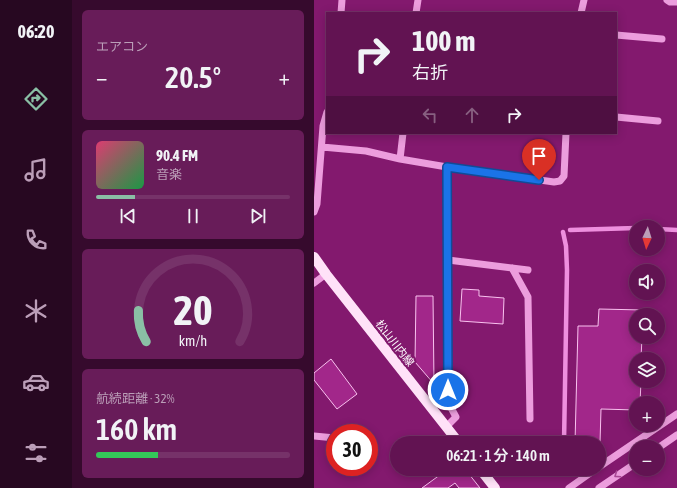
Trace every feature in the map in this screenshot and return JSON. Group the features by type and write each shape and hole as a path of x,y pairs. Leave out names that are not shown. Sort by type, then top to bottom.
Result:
{"main road":[{"name":"松山川内線","path":"314,257 453,436"},
{"path":"486,476 495,488"}],"street":[{"path":"341,12 342,0"},
{"path":"416,12 418,0"},
{"path":"581,12 584,0"},
{"path":"667,0 670,2 677,2"},
{"path":"617,35 662,39"},
{"path":"314,212 317,204 326,117"},
{"path":"617,117 658,121"},
{"path":"400,159 403,134"},
{"path":"322,147 366,151 400,159 447,167 560,182 564,176 566,134"},
{"path":"446,427 456,417 449,404 447,167"},
{"path":"448,260 528,270"},
{"path":"512,268 528,297 530,419"},
{"path":"314,283 326,274"},
{"path":"606,462 677,414"},
{"path":"665,443 677,435"},
{"path":"314,436 326,437"},
{"path":"599,488 629,468"},
{"path":"569,488 586,476"}],"building":[{"path":"462,289 479,290 479,296 504,298 503,324 460,321"},
{"path":"416,296 433,296 434,384 415,362"},
{"path":"599,309 629,310 629,344 642,344 641,352 629,352 629,388 641,388 640,396 629,396 629,410 601,409 600,436 575,436 578,326 598,326"},
{"path":"331,359 357,394 337,409 314,380 314,373"},
{"path":"438,476 471,476 480,488 459,488 455,483 448,488 422,488"}],"waterway":[{"path":"570,230 629,228"},
{"path":"665,229 677,230"},
{"path":"563,232 566,246 567,270 564,436"}],"route":[{"path":"448,390 447,167 539,180"}]}
